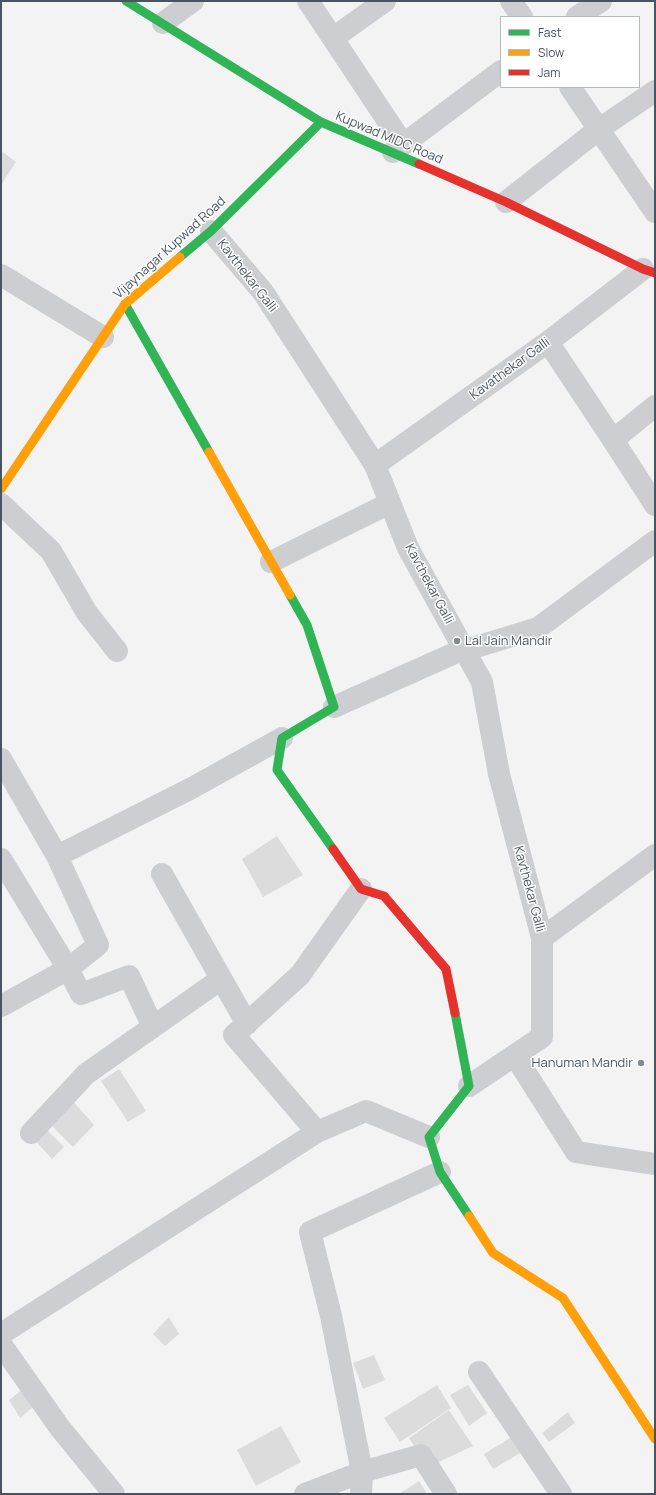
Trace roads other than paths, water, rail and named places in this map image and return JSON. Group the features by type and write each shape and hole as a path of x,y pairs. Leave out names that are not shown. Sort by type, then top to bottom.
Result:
{"street":[{"name":"Kupwad MIDC Road","path":"126,1 321,122 397,148 649,271"},
{"path":"163,23 193,1"},
{"path":"308,1 333,38 397,148 500,72"},
{"path":"333,38 385,1"},
{"path":"511,1 521,16"},
{"path":"578,16 600,1"},
{"path":"571,88 655,212"},
{"path":"506,202 599,129 655,91"},
{"name":"Vijaynagar Kupwad Road","path":"1,489 124,304 211,231 321,122"},
{"name":"Kavthekar Galli","path":"211,231 263,292 375,465 408,548 482,682 499,774 542,938 655,856"},
{"name":"Kavathekar Galli","path":"375,465 649,271"},
{"path":"1,274 103,337"},
{"path":"124,304 307,625 334,707"},
{"path":"548,342 655,505"},
{"path":"613,440 655,406"},
{"path":"271,562 390,503"},
{"path":"1,504 51,551 87,613 117,651"},
{"path":"57,856 190,788 282,738 334,707 464,649 466,650 538,628 655,541"},
{"path":"282,738 277,770 361,890 384,896 446,969 469,1086"},
{"path":"1,758 57,856 98,945 68,969 1,1006"},
{"path":"1,859 68,969 81,994 129,976 154,1026"},
{"path":"162,874 247,1024"},
{"path":"317,1132 234,1035 300,975 361,890"},
{"path":"429,1137 469,1086 542,1038 542,938"},
{"path":"31,1133 86,1074 221,979"},
{"path":"515,1056 576,1152 655,1164"},
{"path":"1,1334 317,1132 366,1111 429,1137"},
{"path":"429,1137 440,1172 493,1252 563,1298 655,1439"},
{"path":"362,1494 362,1472 331,1316 310,1232 440,1172"},
{"path":"1,1344 60,1428 114,1494"},
{"path":"479,1372 561,1494"},
{"path":"305,1494 362,1472 422,1455 446,1494"}],"place":[{"name":"Lal Jain Mandir","path":"457,641"},
{"name":"Hanuman Mandir","path":"641,1063"}]}
